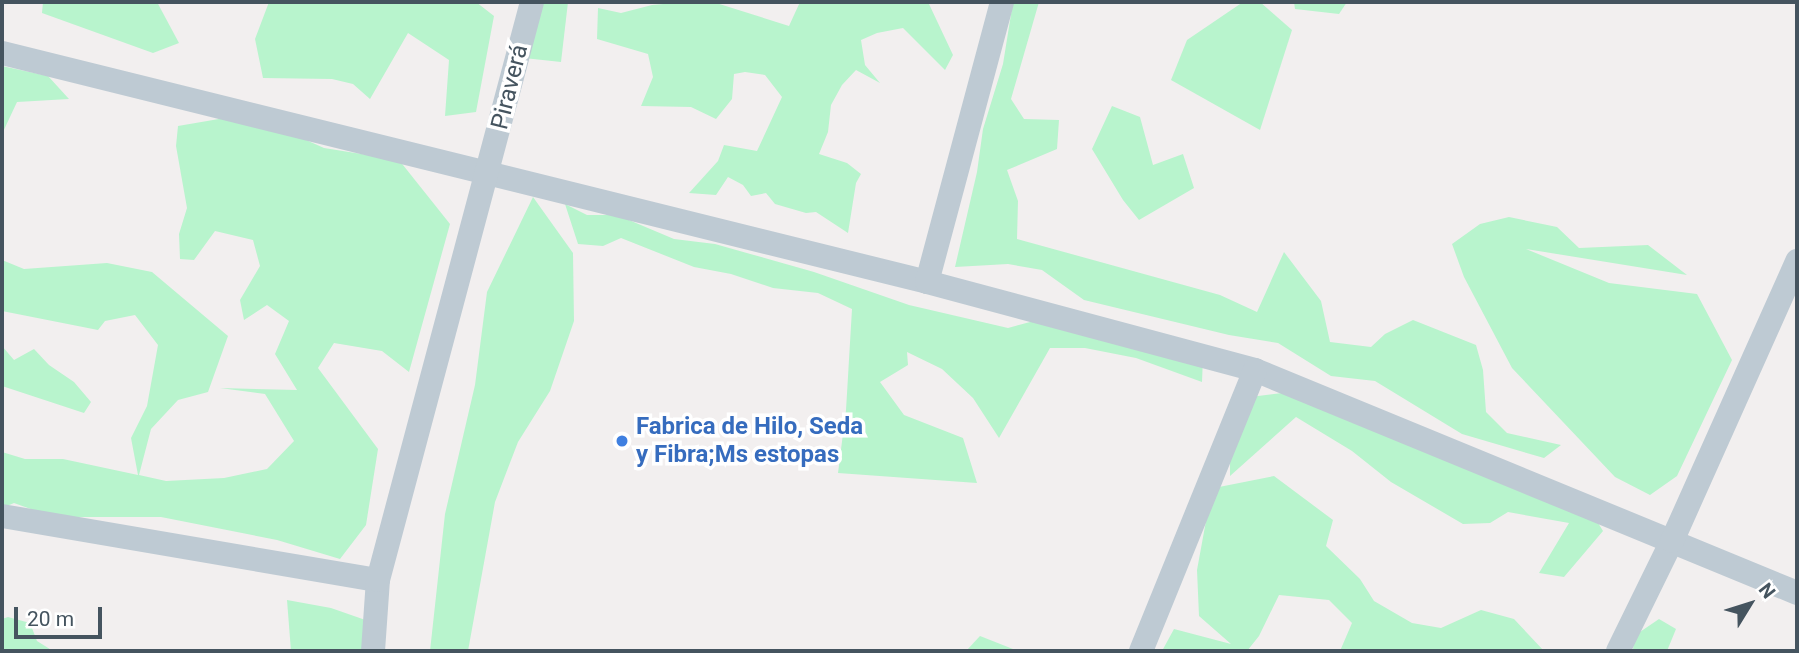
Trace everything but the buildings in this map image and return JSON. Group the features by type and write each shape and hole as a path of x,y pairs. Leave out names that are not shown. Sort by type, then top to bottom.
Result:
{"street":[{"name":"Piraverá","path":"373,651 378,580 532,2"},
{"path":"927,282 1002,2"},
{"path":"2,53 489,171 927,282 1255,370 1797,593"},
{"path":"1619,651 1672,541 1797,261"},
{"path":"1141,651 1255,370"},
{"path":"2,516 378,580"}],"green space":[{"path":"43,2 157,2 179,43 153,53 42,13"},
{"path":"269,2 476,2 494,16 476,112 445,116 449,60 408,33 370,99 353,84 332,79 263,78 255,39"},
{"path":"538,2 568,2 561,62 524,58"},
{"path":"713,2 789,26 800,2 931,2 929,4 953,55 945,70 903,28 877,33 861,40 865,65 880,83 856,70 842,85 831,105 828,132 819,154 847,163 861,174 856,183 848,233 816,212 806,213 775,204 766,193 751,196 743,185 728,177 716,195 689,193 718,161 724,145 757,151 782,97 765,75 745,72 734,74 732,99 716,119 691,107 641,106 653,77 648,54 597,39 598,8 621,13 652,5"},
{"path":"1013,2 1039,2 1011,99 1024,119 1059,120 1057,149 1007,170 1018,201 1017,239 1220,295 1257,312 1284,252 1321,301 1330,342 1371,347 1385,334 1413,320 1476,345 1483,370 1486,412 1507,433 1561,445 1544,458 1462,434 1375,381 1331,376 1278,343 1229,335 1084,300 1042,270 1008,264 955,267 977,172 983,129 1003,64"},
{"path":"1243,2 1260,2 1292,30 1260,130 1171,80 1187,40"},
{"path":"1294,2 1347,2 1339,14 1295,9"},
{"path":"2,66 48,76 69,99 17,102 2,134"},
{"path":"1112,106 1140,117 1153,165 1183,154 1194,188 1139,220 1123,200 1092,149"},
{"path":"248,114 324,148 399,160 450,224 409,372 382,351 334,343 318,368 378,449 366,525 340,559 277,540 161,517 53,517 14,503 2,508 2,452 25,459 63,459 138,475 131,438 147,406 158,345 135,315 105,321 98,330 2,311 2,260 24,269 107,263 152,272 228,336 208,392 178,400 151,429 139,475 166,481 224,478 267,469 294,441 265,394 220,388 297,390 275,354 289,321 267,305 244,320 240,300 260,266 253,240 215,231 194,260 180,259 179,234 187,208 176,146 178,126"},
{"path":"533,197 573,253 574,321 550,391 518,442 495,502 468,651 430,651 445,514 475,385 487,292"},
{"path":"565,204 587,215 617,215 674,239 715,244 814,272 909,305 1008,328 1045,318 1203,357 1202,382 1136,358 1085,348 1050,348 999,438 973,398 942,369 907,352 908,365 880,382 904,415 963,438 977,483 838,473 846,410 852,309 818,293 773,288 731,274 694,267 621,238 603,246 578,244"},
{"path":"1509,217 1557,227 1579,248 1648,245 1687,275 1526,249 1609,283 1697,294 1732,360 1677,476 1650,495 1615,477 1512,368 1464,277 1452,244 1480,224"},
{"path":"2,346 14,360 34,349 49,365 74,382 91,402 84,413 2,386"},
{"path":"1298,391 1595,518 1603,531 1564,577 1539,573 1569,523 1508,512 1490,523 1463,524 1391,482 1352,451 1296,417 1230,476 1230,450 1250,397"},
{"path":"1274,476 1333,520 1326,546 1360,579 1374,601 1412,623 1441,628 1481,610 1514,619 1544,651 1340,651 1352,623 1329,600 1279,595 1259,636 1247,651 1162,651 1174,629 1231,644 1199,616 1197,570 1208,510 1219,487"},
{"path":"287,600 331,608 374,623 384,651 291,651"},
{"path":"8,617 30,623 37,641 53,651 2,651 2,619"},
{"path":"1659,619 1676,629 1667,651 1633,651 1634,636"},
{"path":"980,636 1018,651 966,651"}],"place":[{"name":"Fabrica de Hilo, Seda y Fibra;Ms estopas","path":"622,441"}]}
